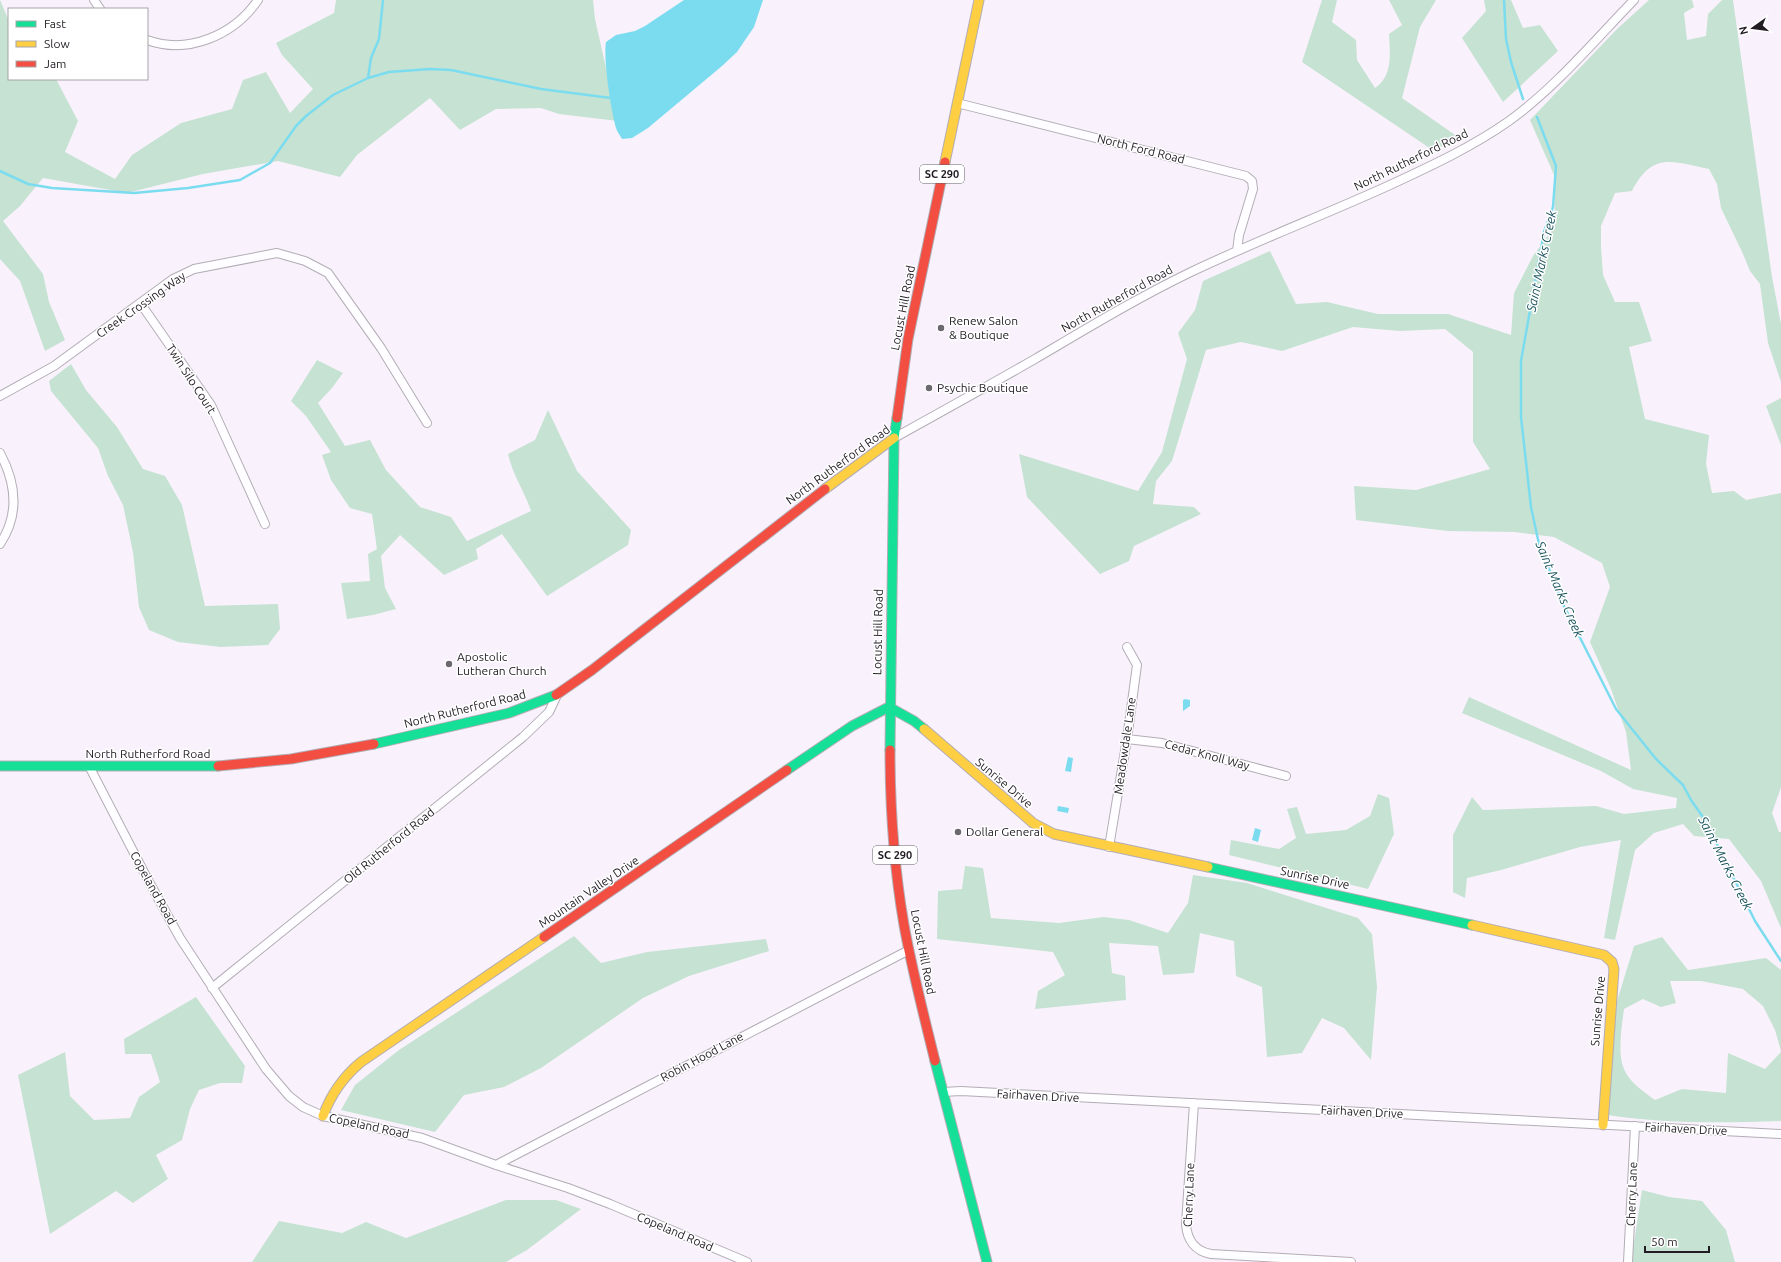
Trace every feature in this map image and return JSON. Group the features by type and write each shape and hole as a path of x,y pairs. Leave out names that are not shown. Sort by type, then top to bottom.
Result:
{"street":[{"path":"148,40 176,45 188,44 213,37 238,23 258,0"},
{"name":"Locust Hill Road","path":"980,0 908,339 894,438 889,707 890,788 893,837 900,896 909,950 943,1092 988,1262"},
{"name":"North Rutherford Road","path":"0,766 225,766 293,759 339,751 509,713 557,695 616,652 842,476 894,438 1190,272 1345,206 1424,170 1493,132 1532,103 1553,84 1634,0"},
{"name":"North Ford Road","path":"958,103 1246,176 1252,181 1254,189 1238,235 1237,251"},
{"name":"Creek Crossing Way","path":"0,396 54,366 174,279 194,269 276,253 305,261 328,273 381,348 427,423"},
{"name":"Twin Silo Court","path":"141,304 211,405 265,524"},
{"path":"0,453 11,477 14,501 10,526 0,544"},
{"name":"Meadowdale Lane","path":"1110,846 1127,739 1136,665 1127,647"},
{"name":"Old Rutherford Road","path":"212,988 523,737 549,712 557,695"},
{"name":"Sunrise Drive","path":"889,707 914,721 1043,830 1063,837 1354,898 1604,955 1612,962 1614,969 1603,1124"},
{"name":"Mountain Valley Drive","path":"323,1116 327,1103 337,1086 347,1074 361,1062 852,726 889,707"},
{"name":"Cedar Knoll Way","path":"1127,739 1162,743 1286,776"},
{"name":"Copeland Road","path":"89,766 180,938 212,988 278,1084 303,1107 323,1116 422,1138 605,1202 747,1262"},
{"name":"Robin Hood Lane","path":"496,1165 909,950"},
{"name":"Fairhaven Drive","path":"943,1092 961,1091 1781,1134"},
{"name":"Cherry Lane","path":"1194,1103 1186,1224 1189,1238 1193,1244 1201,1251 1211,1254 1351,1262"},
{"name":"Cherry Lane","path":"1628,1262 1635,1126"}],"green space":[{"path":"0,0 8,19 8,80 57,80 78,121 65,152 115,179 132,155 181,123 232,109 243,80 266,72 290,113 313,89 282,55 276,43 334,13 336,0 593,0 595,19 618,121 559,114 541,108 496,109 460,130 430,98 357,155 340,177 278,161 203,174 127,193 43,178 20,206 3,221 43,274 49,302 65,340 45,351 20,281 0,259"},
{"path":"1322,0 1337,0 1332,22 1356,40 1357,60 1375,88 1381,83 1388,71 1390,57 1389,34 1402,25 1389,0 1436,0 1420,27 1402,98 1458,137 1434,151 1302,62"},
{"path":"1484,0 1511,0 1523,28 1540,25 1558,51 1503,102 1462,38 1486,11"},
{"path":"1649,0 1692,0 1694,7 1684,13 1687,40 1706,36 1708,14 1722,0 1733,0 1772,277 1781,324 1781,382 1768,343 1760,284 1750,271 1721,208 1717,184 1709,169 1674,162 1664,162 1648,170 1640,178 1632,191 1615,193 1601,226 1603,275 1615,302 1639,302 1652,341 1629,347 1645,419 1709,435 1706,464 1712,493 1734,491 1746,500 1781,493 1781,787 1772,813 1779,832 1781,832 1781,928 1761,881 1729,839 1694,836 1683,824 1654,833 1635,850 1615,940 1604,938 1621,840 1580,847 1501,870 1467,878 1465,898 1453,892 1453,835 1472,797 1483,810 1596,806 1624,814 1676,808 1677,798 1633,789 1601,771 1462,713 1469,697 1631,770 1626,732 1611,689 1590,642 1610,587 1602,563 1554,537 1515,532 1448,531 1356,520 1354,486 1416,490 1490,469 1473,442 1473,352 1445,329 1400,331 1353,327 1282,351 1241,342 1206,350 1172,461 1156,481 1153,504 1194,507 1201,514 1134,546 1129,561 1100,574 1027,497 1019,454 1138,491 1162,452 1187,359 1178,333 1195,310 1203,281 1270,251 1296,304 1327,302 1378,314 1448,314 1511,335 1514,293 1533,256 1555,226 1554,175 1530,120 1617,29"},
{"path":"317,360 343,373 318,403 345,446 370,440 386,470 420,507 451,517 467,541 531,511 508,454 535,440 548,410 577,471 631,530 628,545 547,596 502,534 476,549 478,559 444,575 400,535 381,556 385,588 396,609 373,615 347,619 341,583 370,581 368,554 377,549 372,514 350,508 331,480 322,455 331,452 306,416 291,401"},
{"path":"71,364 86,390 117,427 143,469 165,476 182,505 205,606 278,604 280,629 268,645 221,647 178,642 149,630 139,607 133,552 123,505 108,476 98,448 51,391 49,381"},
{"path":"1781,398 1781,445 1766,406"},
{"path":"1378,794 1389,798 1394,834 1368,889 1229,855 1231,840 1279,849 1296,838 1287,809 1297,807 1306,834 1346,830 1370,816"},
{"path":"965,866 983,868 991,918 1059,923 1103,917 1129,920 1168,933 1188,903 1193,875 1247,883 1358,918 1372,934 1377,987 1371,1060 1344,1028 1322,1018 1302,1053 1267,1057 1262,987 1236,976 1234,941 1200,933 1194,973 1163,975 1158,946 1109,943 1112,973 1125,976 1126,1000 1035,1009 1038,991 1065,975 1053,952 937,939 938,891 962,889"},
{"path":"574,936 601,963 647,952 766,939 769,951 689,976 643,998 541,1068 504,1087 464,1095 435,1132 341,1110 355,1085 399,1050"},
{"path":"1662,937 1688,970 1766,958 1781,970 1781,1051 1775,1030 1763,1006 1743,989 1701,981 1670,981 1676,1003 1661,1007 1643,999 1624,1009 1620,1048 1622,1063 1626,1074 1637,1086 1655,1100 1682,1089 1726,1093 1728,1053 1765,1069 1781,1052 1781,1121 1673,1121 1608,1115 1617,1001 1634,946"},
{"path":"196,997 245,1066 242,1083 220,1083 199,1090 190,1109 182,1140 156,1155 168,1179 133,1203 116,1191 50,1234 18,1075 65,1052 70,1096 94,1120 130,1118 139,1097 160,1082 151,1054 125,1054 124,1039"},
{"path":"1642,1190 1669,1197 1702,1201 1726,1230 1735,1262 1631,1262"},
{"path":"506,1200 556,1200 581,1209 527,1250 506,1262 252,1262 279,1221 342,1233 366,1222 406,1238"}],"water":[{"path":"684,0 763,0 754,27 737,52 648,128 632,138 622,139 616,128 610,97 605,50 606,42 616,35 635,31 645,26"},
{"path":"1183,700 1190,700 1190,706 1183,711"},
{"path":"1068,757 1073,758 1071,772 1065,771"},
{"path":"1058,806 1069,808 1068,813 1057,811"},
{"path":"1255,828 1261,830 1258,842 1252,840"}],"waterway":[{"path":"368,78 371,58 379,39 383,0"},
{"name":"Saint Marks Creek","path":"1504,0 1506,39 1511,62 1523,99"},
{"path":"0,171 28,184 52,188 134,193 188,188 240,180 270,163 296,126 306,116 333,95 368,78 389,72 430,69 451,70 541,89 611,98"},
{"name":"Saint Marks Creek","path":"1537,117 1556,166 1553,207 1544,232 1521,361 1521,417 1531,507 1539,544 1564,606 1616,709 1656,759 1683,785 1691,800 1705,820 1755,921 1781,961"}],"traffic: fast":[{"path":"890,750 894,438 897,418"},
{"path":"374,744 509,713 556,695"},
{"path":"787,770 852,726 889,707 914,721 924,729"},
{"path":"0,766 218,766"},
{"path":"1208,867 1472,925"},
{"path":"935,1061 987,1262"}],"traffic: slow":[{"path":"945,162 979,0"},
{"path":"825,489 894,438"},
{"path":"924,729 1033,823 1054,834 1208,867"},
{"path":"1472,925 1604,955 1612,962 1614,969 1603,1125"},
{"path":"323,1116 338,1086 361,1062 544,937"}],"traffic: jam":[{"path":"897,418 908,339 945,162"},
{"path":"556,695 592,670 825,489"},
{"path":"218,766 291,759 374,744"},
{"path":"890,750 893,838 904,925 918,993 935,1061"},
{"path":"544,937 787,770"}],"place":[{"name":"Renew Salon & Boutique","path":"941,328"},
{"name":"Psychic Boutique","path":"929,388"},
{"name":"Apostolic Lutheran Church","path":"449,664"},
{"name":"Dollar General","path":"958,832"}]}
